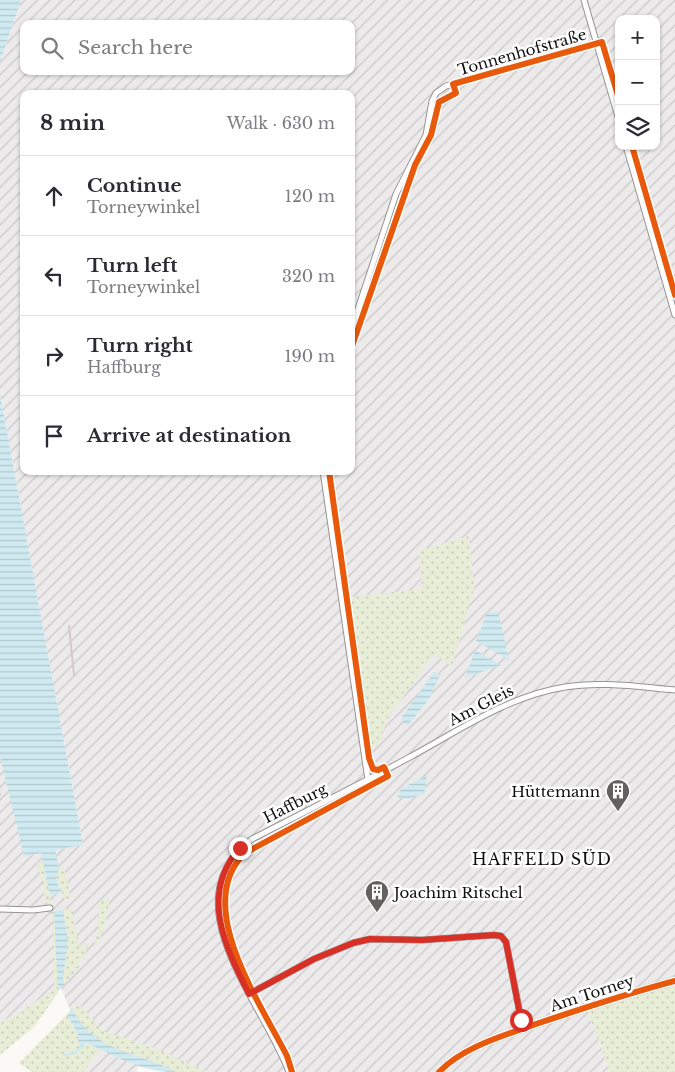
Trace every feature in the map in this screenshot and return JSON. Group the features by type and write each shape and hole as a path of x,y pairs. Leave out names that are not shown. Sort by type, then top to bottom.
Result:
{"street":[{"name":"Tonnenhofstraße","path":"355,318 396,194 426,134 432,101 436,92 446,86 597,44 584,0"},
{"path":"597,44 615,106"},
{"path":"627,150 675,315"},
{"path":"324,475 368,780"},
{"name":"Am Gleis","path":"368,780 486,715 527,696 566,687 586,685 675,690"},
{"name":"Haffburg","path":"289,1072 278,1043 232,961 223,933 218,892 225,867 240,848 252,839 368,780"},
{"path":"0,909 33,910 50,908"},
{"path":"249,994 314,959 353,943 370,939 422,940 494,935 501,936 506,942 523,1029"},
{"name":"Am Torney","path":"439,1072 468,1052 523,1029 630,993 675,981"}],"shaded area":[{"path":"21,0 675,0 675,982 586,1007 610,1072 166,1072 102,1048 74,1020 61,988 11,1018 0,1021 0,754 48,851 83,845 0,394 0,62"},
{"path":"100,1050 138,1066 137,1072 84,1072"}],"green space":[{"path":"469,536 474,589 452,666 434,654 388,718 379,744 370,751 349,597 422,589 419,550"},
{"path":"42,861 51,902 47,905 37,862"},
{"path":"64,866 71,900 66,901 56,878 58,867"},
{"path":"110,898 104,929 96,947 94,946 97,935 100,900"},
{"path":"72,907 79,945 89,944 78,968 64,984 63,978 68,941 63,910"},
{"path":"54,911 58,993 34,1027 0,1055 0,1022 11,1018 54,989 54,938 51,912"},
{"path":"675,982 675,1072 610,1072 586,1007"},
{"path":"76,1005 81,1006 103,1031 155,1048 208,1072 176,1072 153,1061 118,1050 100,1041 84,1028 72,1009"},
{"path":"67,1014 80,1043 86,1043 100,1050 84,1072 32,1072 19,1063"}],"water":[{"path":"0,0 21,0 0,62"},
{"path":"0,394 83,845 55,850 59,868 56,878 61,893 50,895 41,853 24,856 0,756"},
{"path":"498,611 509,660 476,641 487,613"},
{"path":"475,650 501,665 465,678"},
{"path":"434,672 440,675 429,699 408,725 403,723 402,717"},
{"path":"427,775 424,794 408,799 397,797 401,789"},
{"path":"63,910 68,941 63,978 64,985 58,991 54,911"},
{"path":"72,1009 81,1023 105,1043 176,1072 140,1067 86,1043 82,1048 79,1046 78,1035 67,1014"}],"waterway":[{"path":"63,1055 75,1053 81,1047"}],"railway":[{"path":"69,626 74,675"}],"cycle path":[{"path":"355,338 415,165 431,135 439,102 456,93 453,84 602,42 615,86"},
{"path":"633,150 675,295"},
{"path":"292,1072 287,1056 262,1010 236,954 228,926 225,899 230,874 245,853 388,776 384,767 378,770 373,769 369,758 330,475"},
{"path":"439,1072 461,1055 486,1042 607,1001 675,981"}],"place":[{"name":"Hüttemann","path":"618,812"},
{"name":"Joachim Ritschel","path":"377,913"}],"district":[{"name":"HAFFELD SÜD","path":"542,859"}],"route":[{"path":"240,848 230,858 220,879 218,904 223,933 232,961 249,994 314,959 353,943 380,938 422,940 494,935 501,936 506,942 521,1020"}]}
